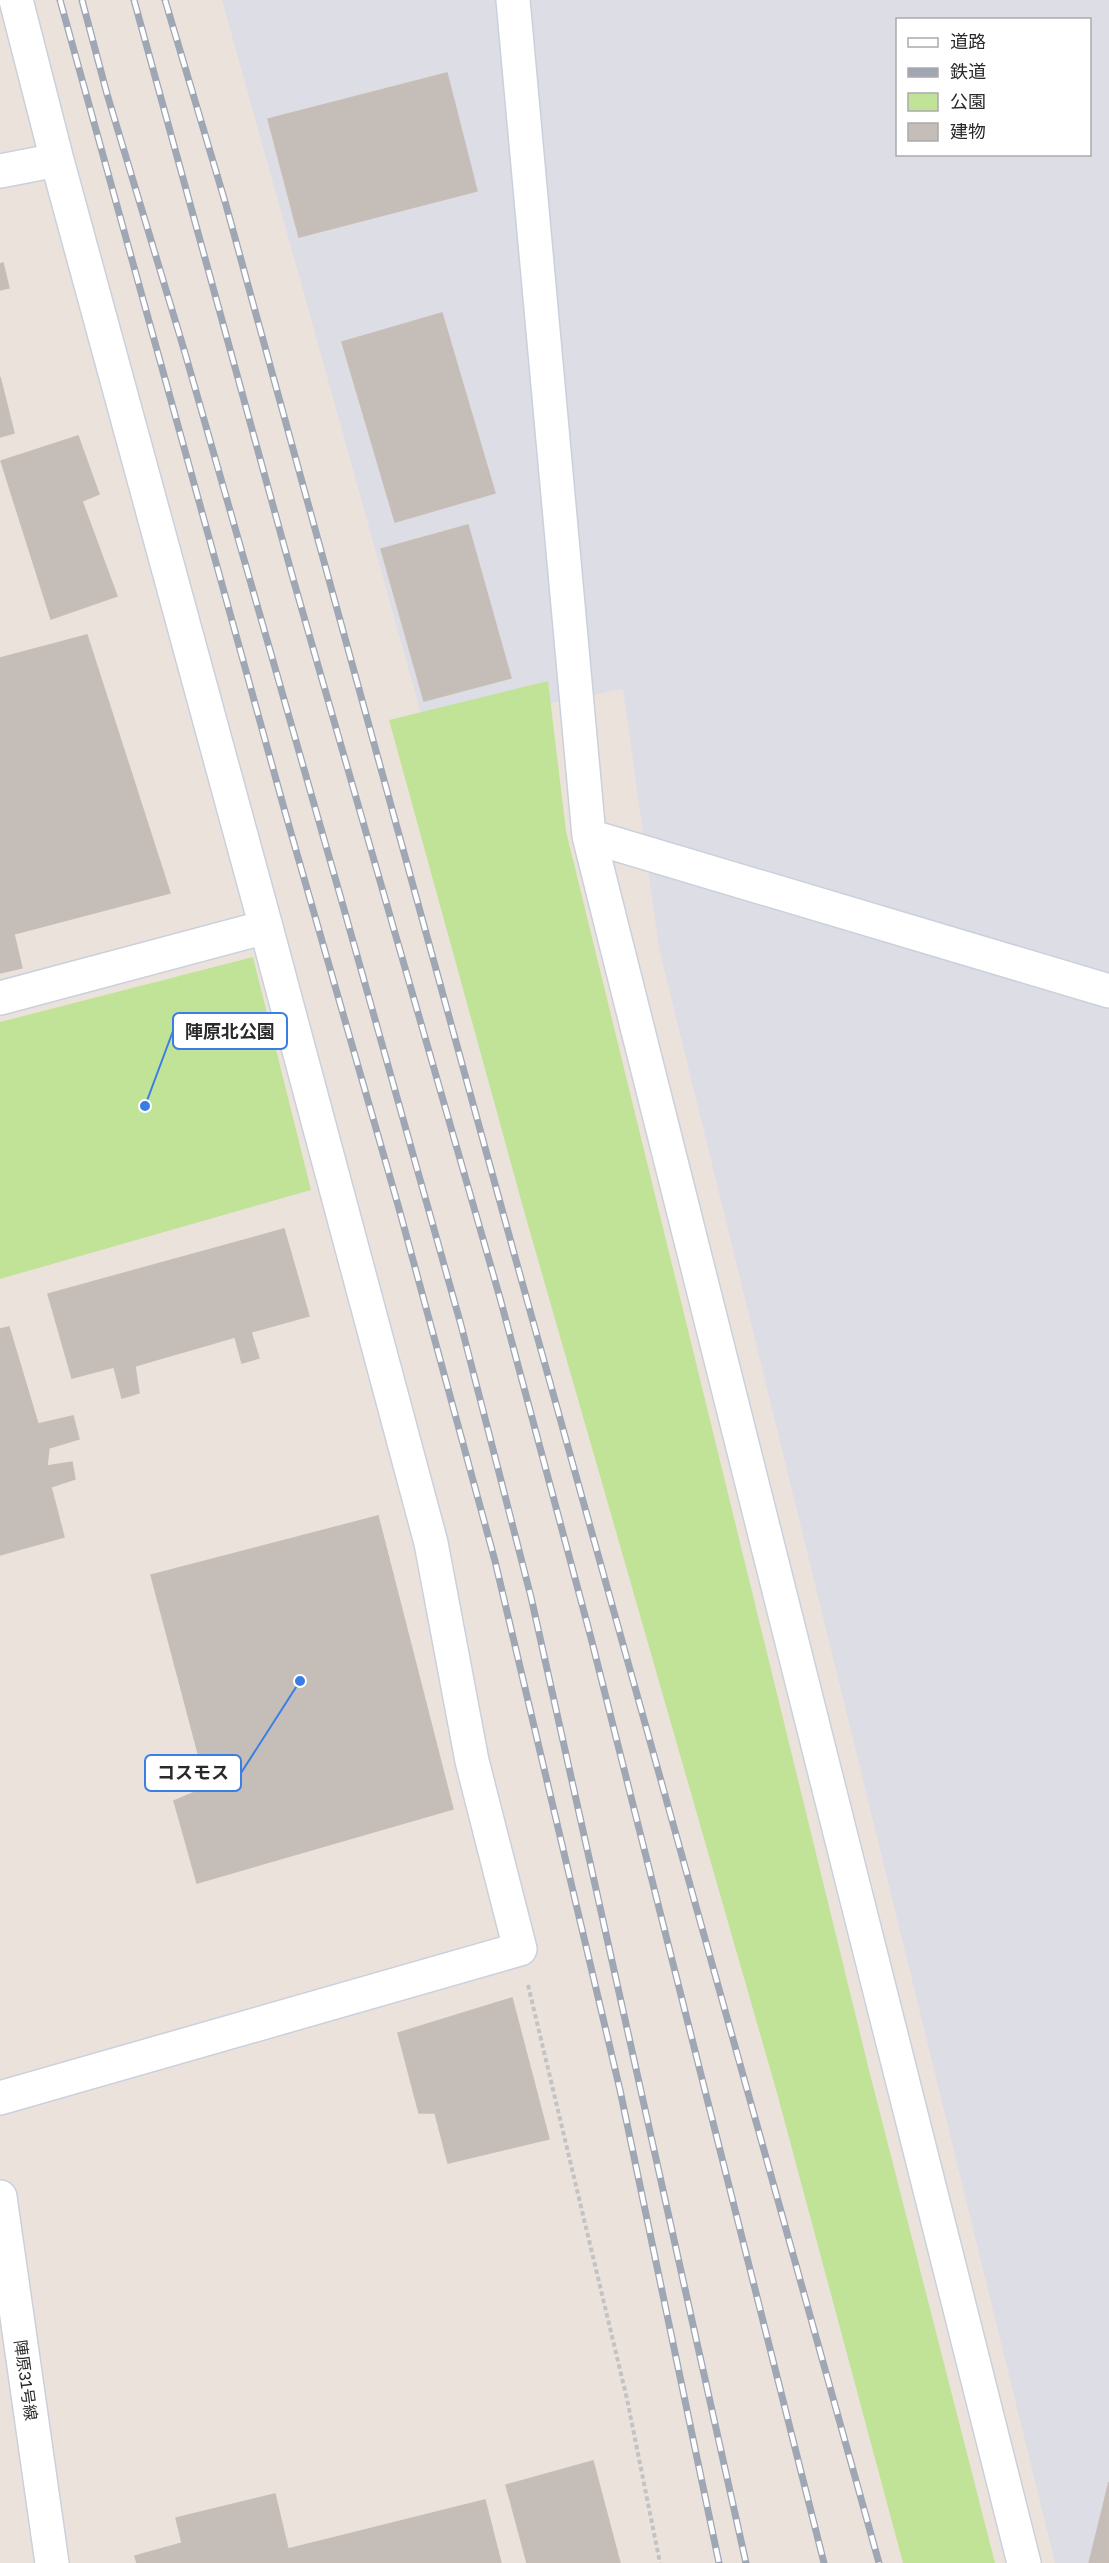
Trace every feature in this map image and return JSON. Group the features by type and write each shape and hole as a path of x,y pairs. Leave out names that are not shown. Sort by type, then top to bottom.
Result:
{"street":[{"path":"0,2098 520,1949 472,1761 431,1543 57,160 16,0"},
{"path":"513,0 589,836 1024,2563"},
{"path":"0,171 57,160"},
{"path":"589,836 1109,991"},
{"path":"0,998 266,927"},
{"name":"陣原31号線","path":"0,2197 52,2563"}],"path":[{"path":"520,1949 627,2399 660,2563"}],"shaded area":[{"path":"222,0 1109,0 1109,2563 1055,2563 659,948 623,689 425,728"}],"green space":[{"path":"548,681 566,831 868,2066 995,2563 903,2563 777,2093 526,1218 389,720"},
{"path":"253,957 311,1190 0,1279 0,1022"}],"building":[{"path":"447,73 477,191 299,237 268,119"},
{"path":"3,263 9,288 0,290 0,264"},
{"path":"442,313 495,493 395,522 342,342"},
{"path":"0,377 14,433 0,437"},
{"path":"78,436 99,494 82,501 117,596 51,619 1,461"},
{"path":"468,525 511,678 424,701 381,549"},
{"path":"87,635 170,893 14,934 22,968 0,973 0,658"},
{"path":"284,1229 309,1316 251,1332 259,1358 242,1363 235,1337 135,1366 139,1393 122,1398 114,1367 72,1378 48,1294"},
{"path":"9,1327 38,1424 73,1416 79,1439 49,1448 47,1466 72,1462 75,1479 51,1487 64,1537 0,1555 0,1329"},
{"path":"378,1516 453,1809 197,1883 174,1801 207,1787 151,1575"},
{"path":"512,1998 549,2139 448,2163 435,2113 419,2113 398,2033"},
{"path":"593,2461 620,2563 527,2563 506,2485"},
{"path":"1109,2482 1109,2563 1089,2563"},
{"path":"275,2494 288,2549 485,2500 501,2563 137,2563 135,2556 182,2543 176,2518"}],"railway":[{"path":"60,0 287,819 398,1205 495,1561 620,2090 719,2563"},
{"path":"82,0 107,94 185,353 461,1325 531,1597 746,2563"},
{"path":"134,0 294,582 500,1298 591,1638 824,2563"},
{"path":"165,0 226,205 517,1264 879,2563"}],"place":[{"name":"陣原北公園","path":"145,1106"},
{"name":"コスモス","path":"300,1681"}]}
